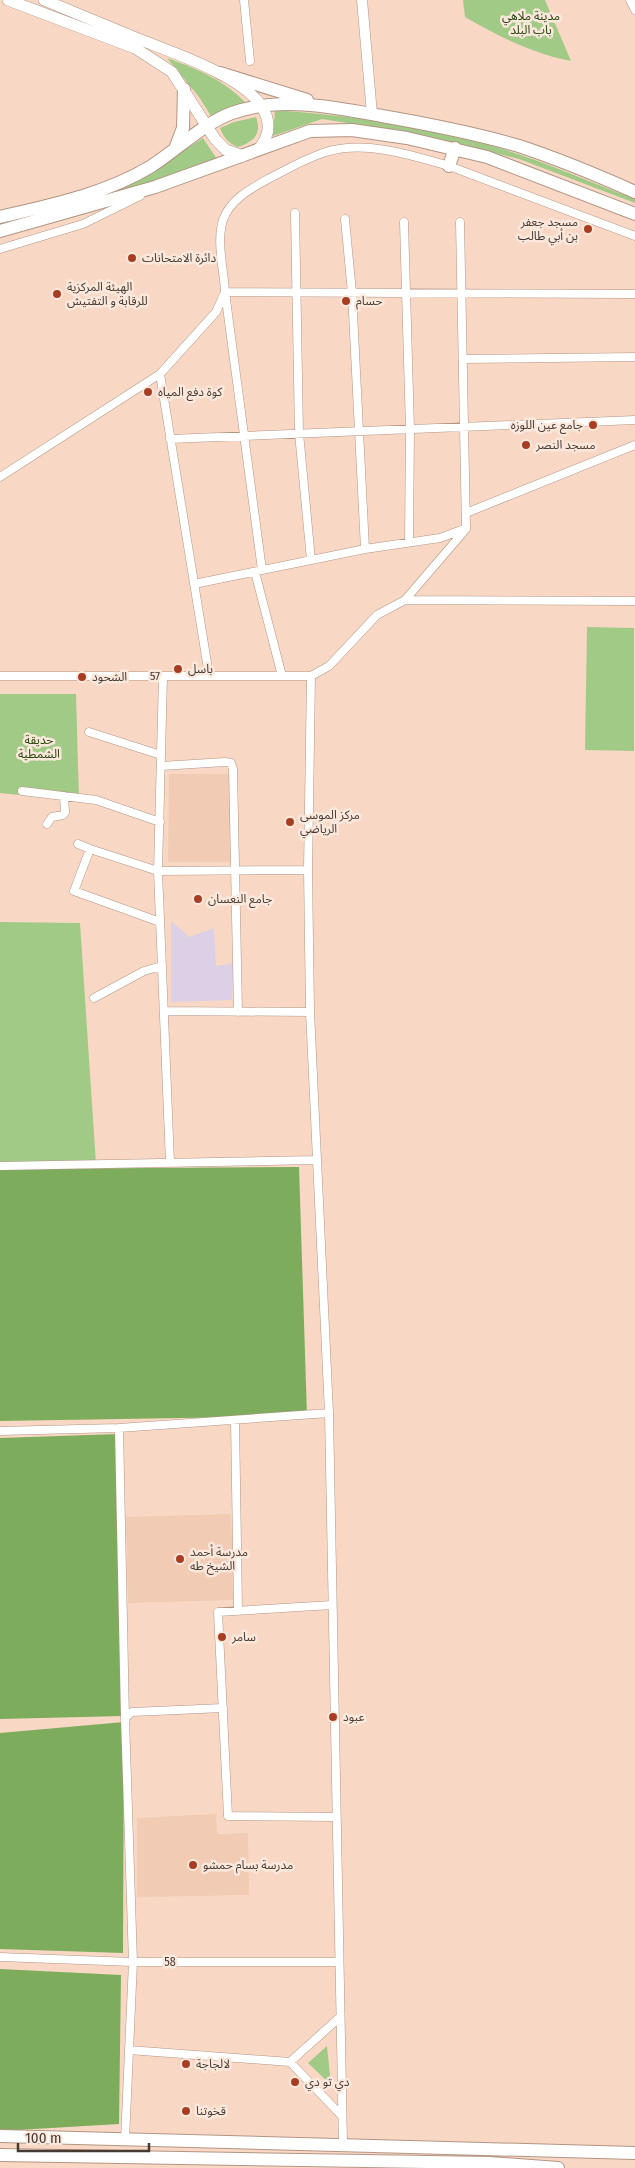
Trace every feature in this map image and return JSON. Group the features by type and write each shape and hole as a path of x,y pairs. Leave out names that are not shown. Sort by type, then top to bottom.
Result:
{"main road":[{"path":"8,0 135,48 172,72 215,139 226,150 243,156"},
{"path":"44,0 220,73 326,105 450,128 519,147 635,192"},
{"path":"220,73 252,96 262,106 266,115 268,137 259,149"},
{"path":"175,149 184,128 184,89"},
{"path":"0,217 55,204 119,184 150,166 208,126 232,114 262,106 326,105"},
{"path":"0,231 155,187 310,131 352,130 455,148 487,157 635,214"},
{"path":"449,166 455,148"},
{"path":"0,2136 635,2153"},
{"path":"260,2142 260,2158"},
{"path":"0,2155 238,2163 260,2158 490,2163 558,2168"}],"street":[{"path":"244,0 250,61"},
{"path":"362,0 372,114"},
{"path":"630,0 635,10"},
{"path":"282,676 259,571 225,292 221,239 222,225 231,205 257,185 316,156 349,148 372,149 449,166 635,236"},
{"path":"0,249 83,224 155,187"},
{"path":"295,213 298,433 311,560"},
{"path":"345,219 352,293 365,550"},
{"path":"404,222 410,429 409,542"},
{"path":"343,2144 328,1413 310,1012 308,870 311,676 329,666 377,614 405,600 466,529 460,222"},
{"path":"225,292 635,294"},
{"path":"0,477 160,374 216,312 225,292"},
{"path":"463,359 635,357"},
{"path":"160,374 209,675"},
{"path":"170,439 635,420"},
{"path":"466,513 635,445"},
{"path":"194,584 311,560 440,538 466,529"},
{"path":"405,600 635,601"},
{"name":"57","path":"0,676 311,676"},
{"path":"164,676 158,871 170,1162"},
{"path":"89,732 161,755"},
{"path":"161,766 230,763 233,769 238,1012"},
{"path":"22,790 96,800 160,822"},
{"path":"48,824 52,818 63,815 65,812 64,796"},
{"path":"78,844 158,871 308,870"},
{"path":"90,849 74,891 160,922"},
{"path":"94,998 144,971 162,966"},
{"path":"164,1011 310,1012"},
{"path":"0,1166 316,1160"},
{"path":"0,1431 119,1428 328,1413"},
{"path":"235,1420 238,1610"},
{"path":"119,1428 125,1718 133,1962 125,2140"},
{"path":"332,1605 218,1612 228,1816 336,1817"},
{"path":"125,1718 132,1712 222,1708"},
{"name":"58","path":"0,1957 133,1962 339,1962"},
{"path":"290,2062 340,2017"},
{"path":"129,2050 290,2062 342,2116"}],"shaded area":[{"path":"169,774 236,774 232,862 168,862"},
{"path":"171,921 189,937 214,928 216,966 234,963 232,1000 171,1002"},
{"name":"مدرسة أحمد الشيخ طه","path":"231,1514 234,1600 128,1603 126,1517"},
{"name":"مدرسة بسام حمشو","path":"216,1814 217,1834 248,1833 249,1895 137,1897 137,1818"}],"green space":[{"name":"مدينة ملاهي باب البلد","path":"463,0 545,0 571,61 529,49 477,24 465,17"},
{"path":"167,58 210,76 229,88 247,104 211,116 199,97"},
{"path":"275,110 392,123 450,134 563,170 635,199 635,203 519,159 422,135 322,119 273,136"},
{"path":"256,117 258,123 257,133 248,143 238,147 227,140 220,128 234,122"},
{"path":"203,138 217,159 128,192 80,204 128,186"},
{"path":"587,627 634,628 634,751 585,750"},
{"name":"حديقة الشمطية","path":"0,694 76,694 79,801 0,793"},
{"path":"0,922 80,923 96,1164 0,1163"},
{"path":"299,1167 307,1416 0,1421 0,1169"},
{"path":"119,1434 123,1716 0,1719 0,1438"},
{"path":"124,1722 123,1953 0,1949 0,1733"},
{"path":"0,1969 121,1975 119,2124 0,2131"},
{"path":"327,2046 331,2085 308,2063"}],"place":[{"name":"مسجد جعفر بن أبي طالب","path":"588,229"},
{"name":"دائرة الامتحانات","path":"132,258"},
{"name":"الهيئة المركزية للرقابة و التفتيش","path":"57,294"},
{"name":"حسام","path":"346,301"},
{"name":"كوة دفع المياه","path":"148,392"},
{"name":"جامع عين اللوزه","path":"593,425"},
{"name":"مسجد النصر","path":"526,445"},
{"name":"باسل","path":"178,669"},
{"name":"الشحود","path":"82,677"},
{"name":"مركز الموسى الرياضي","path":"290,822"},
{"name":"جامع النعسان","path":"198,899"},
{"name":"مدرسة أحمد الشيخ طه","path":"180,1559"},
{"name":"سامر","path":"222,1637"},
{"name":"عبود","path":"333,1717"},
{"name":"مدرسة بسام حمشو","path":"193,1865"},
{"name":"لالجاجة","path":"186,2064"},
{"name":"دي تو دي","path":"295,2082"},
{"name":"قخوتنا","path":"186,2111"}]}
